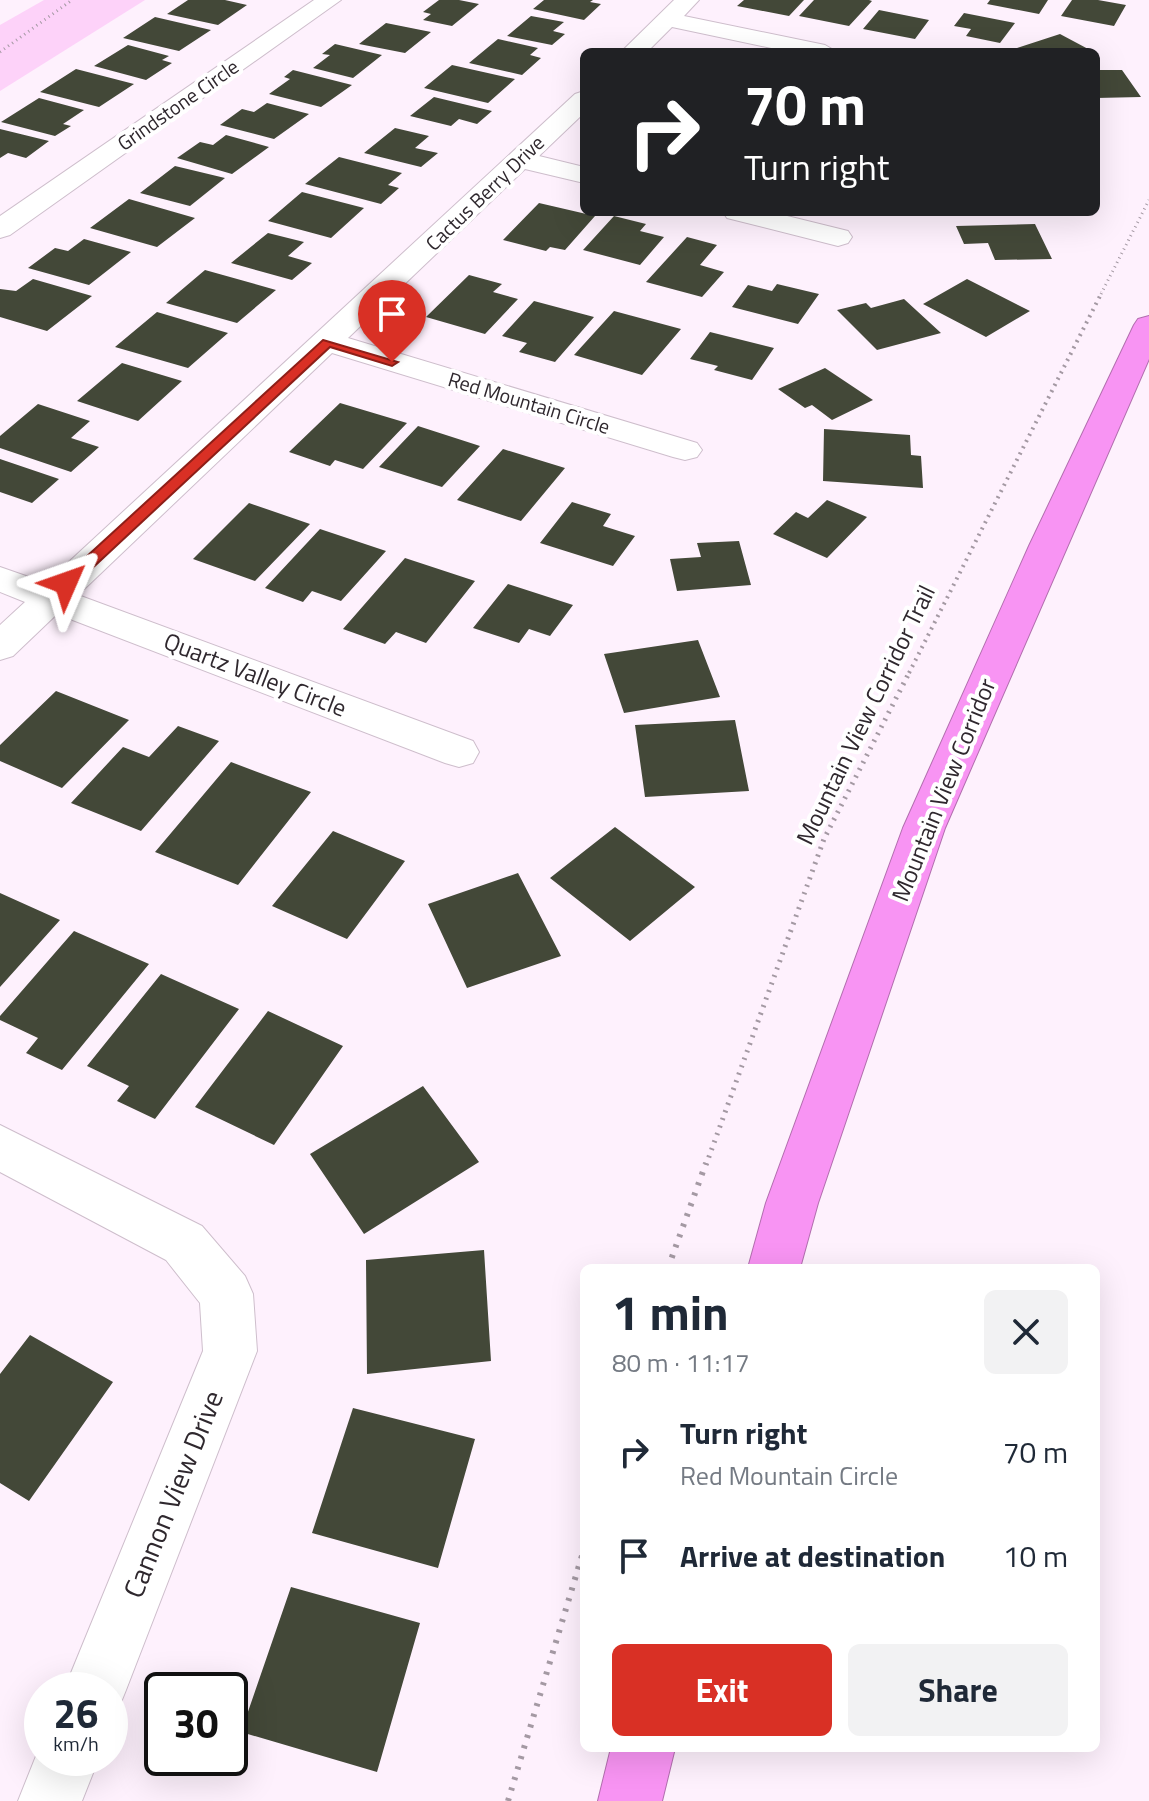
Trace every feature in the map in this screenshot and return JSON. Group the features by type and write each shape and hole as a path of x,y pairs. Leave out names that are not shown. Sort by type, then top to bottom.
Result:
{"highway":[{"name":"Mountain View Corridor","path":"775,1264 792,1203 924,828 1047,546 1149,325"},
{"path":"630,1801 642,1752"}],"street":[{"name":"Grindstone Circle","path":"0,229 13,206 329,0"},
{"path":"637,48 687,0"},
{"path":"667,19 806,48"},
{"name":"Cactus Berry Drive","path":"0,647 580,103"},
{"path":"521,160 580,174"},
{"path":"753,216 838,237"},
{"name":"Red Mountain Circle","path":"328,342 685,450"},
{"name":"Quartz Valley Circle","path":"0,579 459,752"},
{"name":"Cannon View Drive","path":"0,1147 184,1243 226,1294 230,1351 102,1672"},
{"path":"50,1801 60,1776"}],"path":[{"path":"0,52 72,0"},
{"name":"Mountain View Corridor Trail","path":"669,1264 824,839 1149,200"},
{"path":"508,1801 580,1562"}],"shaded area":[{"path":"44,0 145,0 0,91 0,25"}],"building":[{"path":"188,0 225,0 247,5 218,25 167,14"},
{"path":"439,0 479,4 452,26 423,20 431,14 423,12"},
{"path":"544,0 593,0 590,2 601,4 584,20 533,9"},
{"path":"744,0 804,0 789,16 737,6"},
{"path":"814,0 872,1 849,26 799,16"},
{"path":"990,0 1048,0 1039,14 987,4"},
{"path":"1072,0 1126,5 1114,26 1061,16"},
{"path":"879,10 929,20 915,39 863,29"},
{"path":"964,13 1015,23 1000,43 966,36 971,29 954,26"},
{"path":"531,16 564,22 553,31 565,34 552,45 507,36"},
{"path":"155,17 211,30 179,51 123,38"},
{"path":"386,23 431,32 405,53 359,44"},
{"path":"1060,34 1086,48 1017,48"},
{"path":"498,39 538,48 530,55 541,58 522,75 469,63"},
{"path":"335,44 382,55 353,78 313,68 330,55 322,54"},
{"path":"128,45 169,56 162,60 172,63 146,80 94,66"},
{"path":"452,65 515,79 488,103 424,88"},
{"path":"76,69 134,84 99,107 40,92"},
{"path":"293,70 352,85 321,107 269,94 290,79 284,77"},
{"path":"1100,70 1122,70 1141,97 1100,98"},
{"path":"434,97 492,111 477,124 459,119 451,126 410,116"},
{"path":"39,98 84,110 63,124 71,126 55,136 1,122"},
{"path":"267,103 309,114 274,139 220,125 242,109 254,112"},
{"path":"395,128 429,136 415,148 438,153 421,167 364,153"},
{"path":"0,129 49,141 26,158 8,153 0,158"},
{"path":"226,135 269,147 232,174 177,158 200,142 213,145"},
{"path":"339,157 402,173 388,185 399,188 381,204 305,184"},
{"path":"175,166 225,178 190,206 140,193"},
{"path":"302,192 364,208 331,238 268,221"},
{"path":"129,199 195,218 157,247 90,228"},
{"path":"539,203 580,213 580,216 595,216 565,250 550,247 546,251 503,240"},
{"path":"614,216 646,224 640,231 664,237 640,265 583,250"},
{"path":"1035,224 1052,259 995,260 988,243 964,244 956,226"},
{"path":"268,233 304,242 288,256 312,263 292,280 231,263"},
{"path":"687,237 717,245 700,265 724,272 702,297 646,282"},
{"path":"84,239 131,252 89,285 28,268 55,248 68,251"},
{"path":"205,270 276,290 237,323 166,303"},
{"path":"469,275 502,284 493,292 518,299 485,334 426,317"},
{"path":"33,279 92,296 47,331 0,317 0,289 16,291"},
{"path":"967,279 1030,311 986,337 923,304"},
{"path":"777,284 819,294 798,324 732,307 748,285 772,291"},
{"path":"904,299 941,333 877,350 837,310 866,303 871,308"},
{"path":"534,301 594,317 555,362 519,352 527,343 502,336"},
{"path":"614,311 681,329 642,375 574,355"},
{"path":"157,312 228,333 188,368 115,347"},
{"path":"710,332 774,348 752,380 714,370 718,366 690,359"},
{"path":"122,363 182,381 138,421 77,401"},
{"path":"825,368 873,400 832,420 812,405 805,408 778,389"},
{"path":"340,403 407,423 363,469 335,460 330,466 289,452"},
{"path":"38,404 90,421 71,438 99,447 71,472 0,448 0,436"},
{"path":"418,426 480,446 442,487 379,467"},
{"path":"824,429 910,435 911,455 921,456 923,488 823,481"},
{"path":"503,449 565,468 521,521 457,500"},
{"path":"0,459 59,479 32,503 0,492"},
{"path":"827,500 867,517 827,558 773,534 796,512 808,518"},
{"path":"572,502 611,514 603,526 635,536 613,566 540,543"},
{"path":"249,503 310,524 255,581 193,559"},
{"path":"320,529 386,551 341,601 312,591 303,602 265,588"},
{"path":"739,541 751,585 677,591 670,559 701,557 697,543"},
{"path":"405,558 475,581 426,643 396,632 385,644 343,629"},
{"path":"508,584 573,605 550,636 529,629 519,643 473,628"},
{"path":"698,640 720,697 624,713 604,654"},
{"path":"56,691 129,720 62,788 0,761 0,745"},
{"path":"735,720 749,791 645,797 635,725"},
{"path":"178,726 219,741 141,831 71,803 123,747 149,757"},
{"path":"231,762 311,792 238,885 155,852"},
{"path":"615,827 695,887 630,941 550,878"},
{"path":"333,831 405,861 347,939 272,906"},
{"path":"518,873 561,956 467,988 428,904"},
{"path":"0,893 60,920 0,987"},
{"path":"74,931 149,964 62,1070 26,1053 38,1038 0,1020 0,1016"},
{"path":"161,974 239,1009 155,1119 117,1101 129,1086 87,1066"},
{"path":"268,1011 343,1046 274,1145 195,1107"},
{"path":"423,1086 479,1162 364,1234 310,1154"},
{"path":"484,1250 491,1361 367,1374 366,1260"},
{"path":"30,1335 113,1382 29,1501 0,1483 0,1374"},
{"path":"353,1408 475,1439 438,1568 312,1533"},
{"path":"291,1587 420,1623 377,1772 248,1734 248,1712"}],"route":[{"path":"66,583 328,342 392,362"}]}
